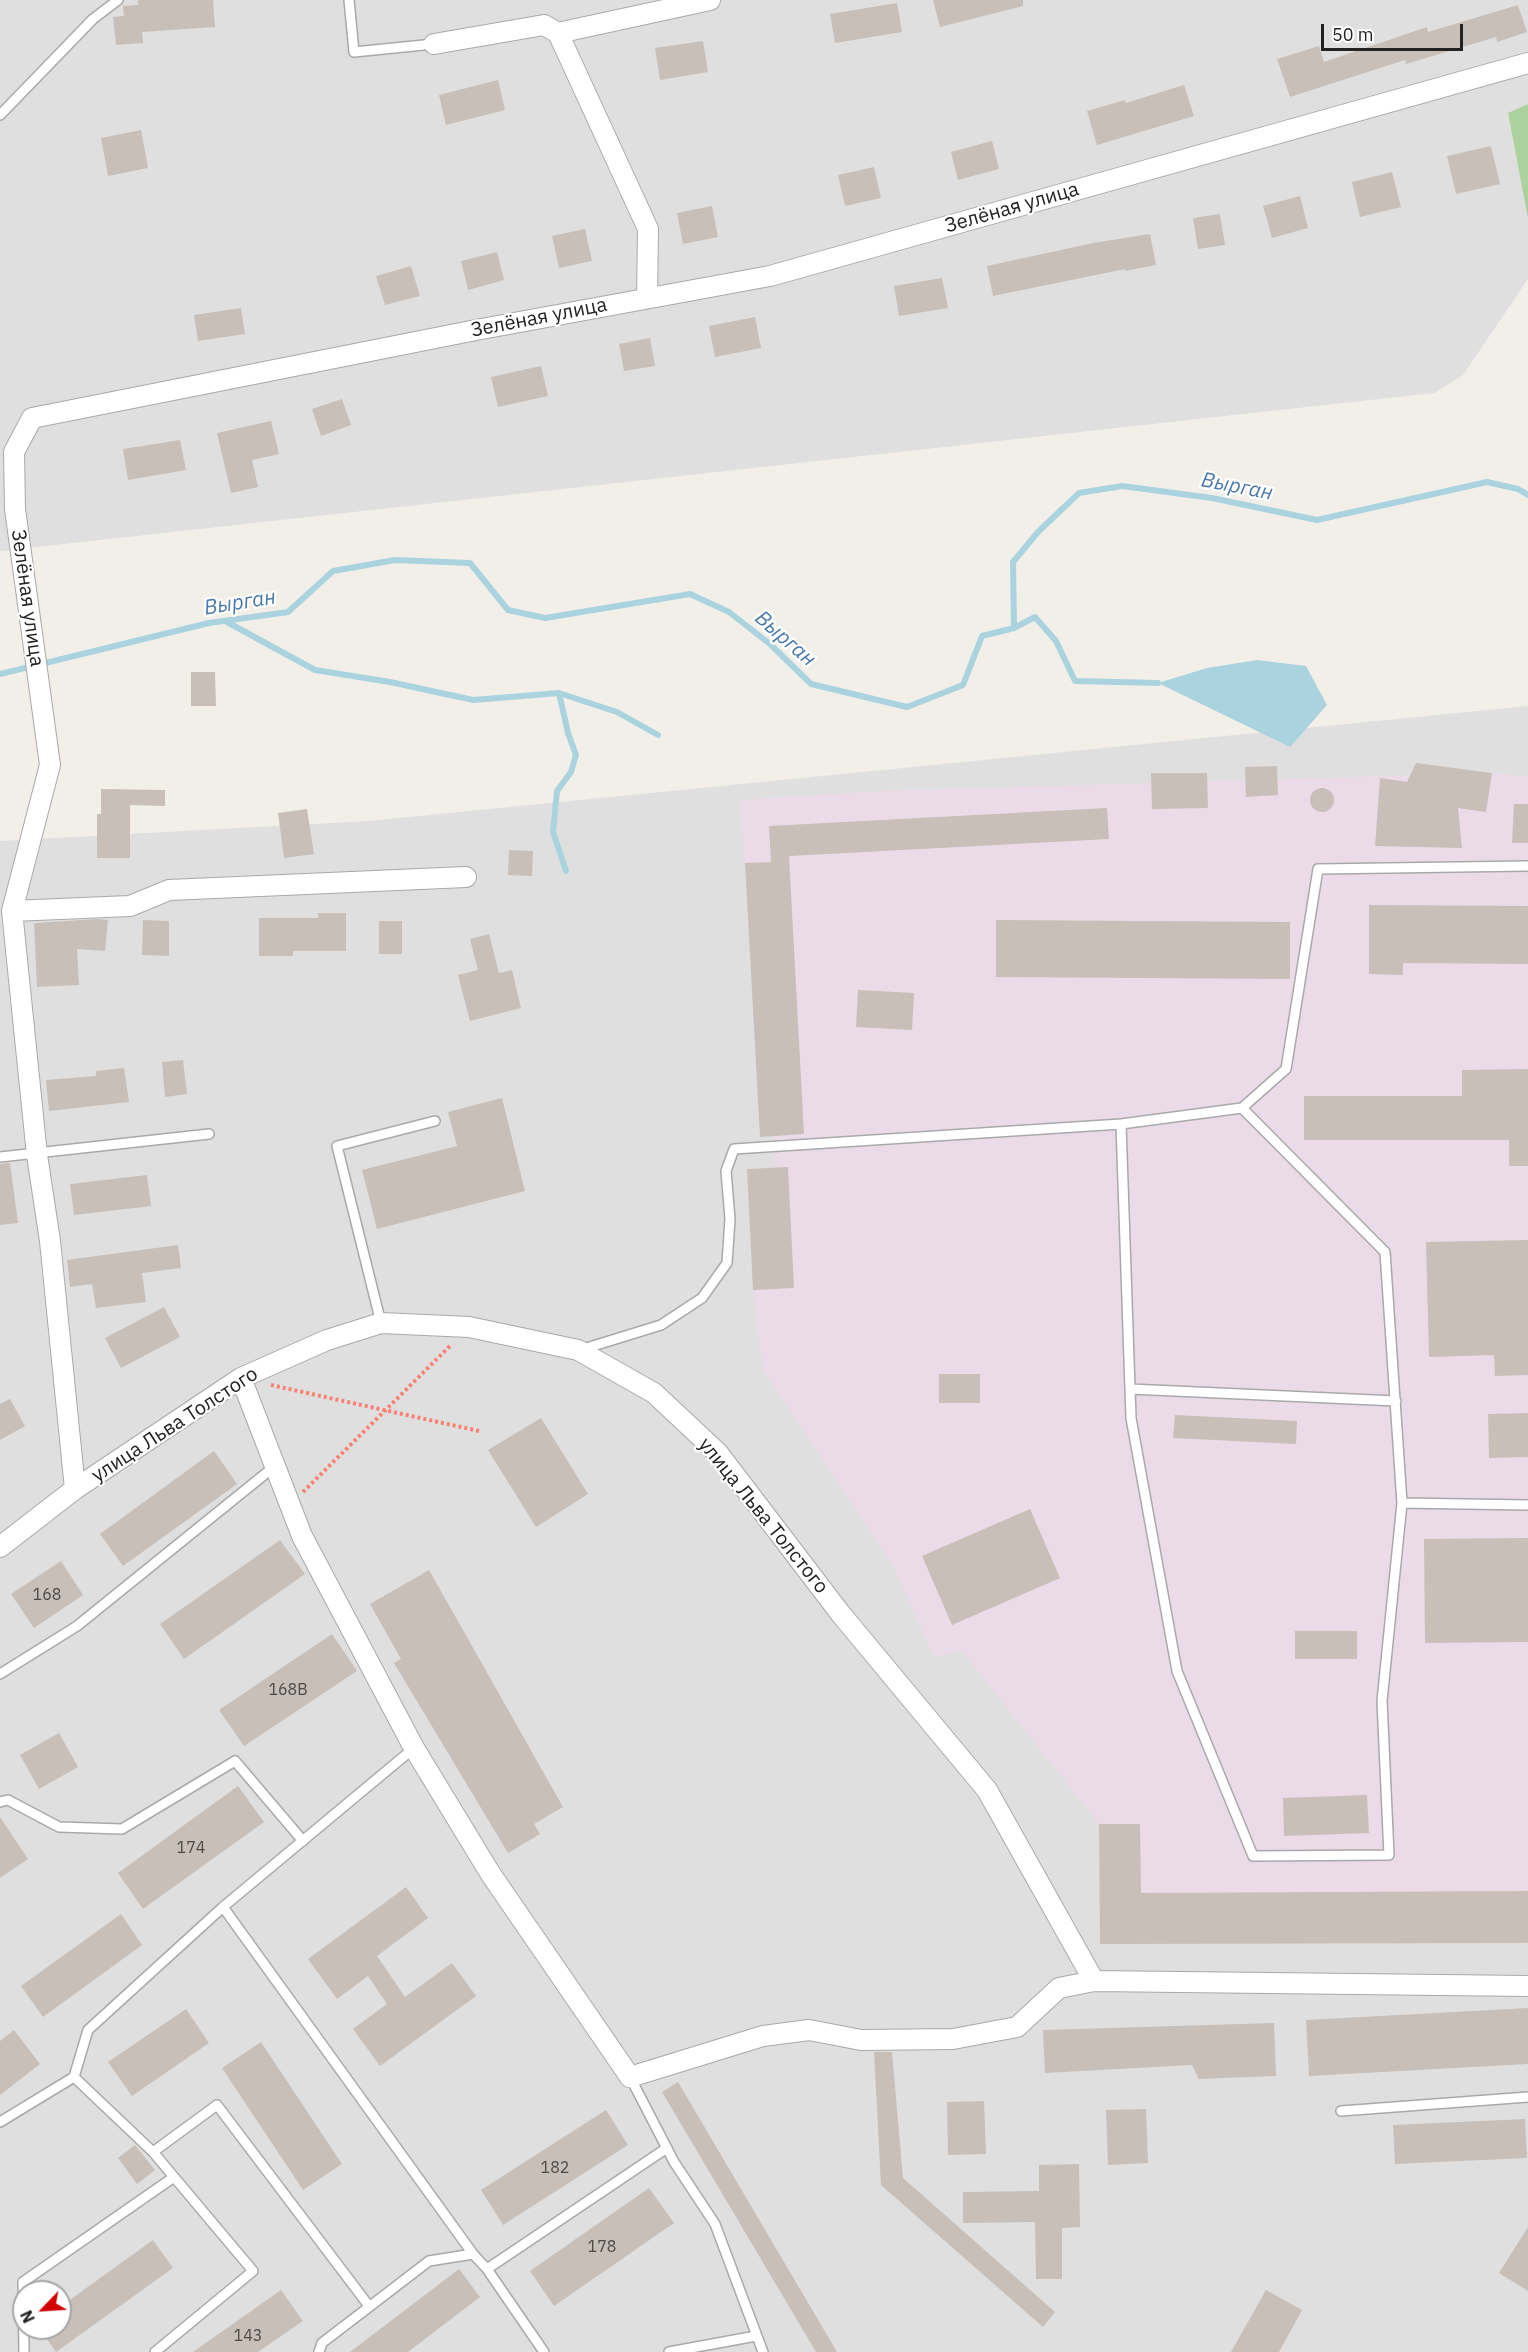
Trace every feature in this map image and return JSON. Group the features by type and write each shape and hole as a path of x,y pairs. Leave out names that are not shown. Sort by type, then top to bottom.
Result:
{"street":[{"path":"558,33 710,0"},
{"path":"434,44 544,25 558,33 648,229 647,298"},
{"name":"Зелёная улица","path":"6,911 50,765 15,509 14,452 32,418 464,332 770,276 1528,63"},
{"path":"75,1489 50,1241 6,911 130,906 169,890 466,877"},
{"name":"улица Льва Толстого","path":"0,1547 75,1489 241,1378 327,1340 381,1323 469,1327 578,1350 654,1392 718,1453 840,1613 987,1790 1094,1981"},
{"path":"241,1378 302,1536 414,1749 490,1873 630,2077 764,2036 809,2030 861,2040 953,2039 1017,2027 1059,1988 1094,1981 1528,1986"}],"lane":[{"path":"0,115 93,19 118,0"},
{"path":"349,0 354,52 434,44"},
{"path":"578,1350 661,1325 702,1298 727,1263 730,1219 726,1171 734,1149 1120,1124 1242,1108 1286,1069 1318,869 1528,866"},
{"path":"1120,1124 1131,1418 1177,1671 1253,1856 1389,1855 1382,1701 1402,1503 1385,1252 1242,1108"},
{"path":"381,1323 337,1146 435,1121"},
{"path":"0,1157 37,1155 209,1134"},
{"path":"1130,1389 1396,1401"},
{"path":"0,1674 77,1626 275,1466"},
{"path":"1402,1503 1528,1505"},
{"path":"0,2122 74,2077 88,2030 223,1907 414,1749"},
{"path":"0,1802 8,1800 59,1827 122,1828 235,1761 303,1841"},
{"path":"223,1907 473,2254 487,2269 544,2352"},
{"path":"74,2077 153,2152 253,2271 155,2352"},
{"path":"630,2077 667,2148 716,2224 763,2352"},
{"path":"1341,2111 1528,2097"},
{"path":"153,2152 217,2105 369,2306"},
{"path":"487,2269 667,2148"},
{"path":"24,2352 23,2282 174,2177"},
{"path":"319,2352 322,2343 429,2261 473,2254"},
{"path":"669,2352 756,2336"}],"path":[{"path":"290,1505 469,1327"},
{"path":"241,1378 479,1431"}],"shaded area":[{"path":"0,0 1528,0 1528,104 1508,114 1528,219 1528,279 1463,375 1434,393 0,551"},
{"path":"1528,706 1528,2352 0,2352 0,841 368,821"},
{"path":"1492,773 1528,777 1528,1943 1100,1944 1099,1824 962,1651 934,1657 893,1566 763,1370 753,1290 747,1169 776,1167 772,1136 760,1137 740,800 882,791"}],"green space":[{"path":"1528,104 1528,219 1508,113"}],"water":[{"path":"1257,660 1306,666 1327,705 1290,747 1158,683 1207,668"}],"building":[{"path":"138,0 213,0 215,27 142,32 143,43 116,45 113,17 124,16 123,6 138,5"},
{"path":"933,0 1023,0 1023,6 940,27"},
{"path":"897,3 902,32 835,43 830,14"},
{"path":"1518,5 1527,32 1497,42 1496,37 1406,64 1405,60 1290,97 1277,59 1319,46 1324,62 1427,27 1428,32"},
{"path":"703,41 708,72 660,80 655,48"},
{"path":"498,80 505,110 446,125 439,95"},
{"path":"1184,85 1194,116 1097,145 1087,111 1125,100 1126,103"},
{"path":"141,130 148,168 108,176 101,138"},
{"path":"992,141 999,169 958,180 951,152"},
{"path":"1491,146 1500,184 1456,194 1447,156"},
{"path":"874,167 881,198 845,206 838,175"},
{"path":"1392,172 1401,207 1360,217 1352,182"},
{"path":"1300,196 1308,228 1272,238 1263,206"},
{"path":"712,206 718,237 683,244 677,213"},
{"path":"1220,214 1225,245 1198,249 1193,218"},
{"path":"585,229 592,261 559,268 552,236"},
{"path":"1150,234 1156,265 1125,271 1125,269 993,296 987,266 1093,243"},
{"path":"497,252 504,280 468,290 461,261"},
{"path":"411,266 420,296 385,305 376,276"},
{"path":"942,278 948,308 899,316 894,286"},
{"path":"241,308 245,334 198,341 194,315"},
{"path":"755,317 761,348 715,357 709,326"},
{"path":"650,338 655,366 624,371 619,344"},
{"path":"541,366 548,396 498,407 491,377"},
{"path":"342,399 351,425 321,436 312,409"},
{"path":"271,421 279,454 252,460 258,487 231,493 217,433"},
{"path":"180,440 186,470 128,480 123,449"},
{"path":"191,672 215,672 216,706 191,706"},
{"path":"1416,763 1492,773 1486,812 1458,808 1462,848 1375,846 1380,778 1407,782"},
{"path":"1277,766 1278,795 1246,797 1245,767"},
{"path":"1151,773 1207,773 1208,808 1152,809"},
{"path":"1322,788 1331,791 1334,800 1331,809 1322,812 1313,809 1310,800 1313,791"},
{"path":"101,789 165,790 165,806 130,805 130,858 97,858 97,814 101,814"},
{"path":"1514,804 1528,804 1528,843 1512,843"},
{"path":"1107,808 1109,839 789,856 804,1134 760,1137 745,863 771,862 769,826"},
{"path":"307,809 314,854 284,858 278,813"},
{"path":"509,850 533,851 532,876 508,875"},
{"path":"1369,905 1528,906 1528,964 1403,963 1403,975 1369,974"},
{"path":"318,913 346,913 346,951 293,951 293,956 259,956 259,918 318,918"},
{"path":"108,920 105,951 77,949 79,985 37,987 34,923"},
{"path":"143,920 169,921 169,956 142,955"},
{"path":"996,920 1290,922 1290,979 996,977"},
{"path":"379,921 402,921 402,954 379,954"},
{"path":"489,934 499,973 512,970 521,1008 470,1021 458,975 478,970 470,939"},
{"path":"858,990 914,993 912,1030 856,1027"},
{"path":"183,1060 187,1094 165,1097 162,1062"},
{"path":"124,1068 129,1102 49,1111 46,1080 96,1076 96,1071"},
{"path":"1528,1069 1528,1166 1509,1166 1509,1140 1304,1140 1304,1096 1462,1096 1462,1070"},
{"path":"502,1098 525,1191 377,1229 362,1170 457,1146 448,1112"},
{"path":"10,1163 18,1223 0,1225 0,1164"},
{"path":"788,1167 794,1288 753,1290 747,1169"},
{"path":"147,1175 151,1206 74,1215 70,1184"},
{"path":"1528,1240 1528,1375 1495,1376 1494,1355 1429,1357 1426,1242"},
{"path":"178,1245 181,1268 142,1273 146,1302 96,1308 92,1284 70,1287 67,1260"},
{"path":"164,1307 180,1337 121,1368 105,1338"},
{"path":"939,1374 980,1374 980,1403 939,1403"},
{"path":"10,1399 25,1426 0,1440 0,1404"},
{"path":"1528,1413 1528,1457 1489,1458 1488,1414"},
{"path":"1175,1415 1297,1421 1296,1444 1173,1438"},
{"path":"541,1418 588,1494 536,1527 488,1450"},
{"path":"214,1451 237,1484 123,1566 100,1534"},
{"path":"1030,1509 1060,1578 952,1625 922,1556"},
{"path":"1528,1538 1528,1642 1425,1643 1424,1539"},
{"path":"280,1540 305,1574 184,1659 160,1624"},
{"path":"61,1561 83,1595 34,1628 11,1594"},
{"path":"429,1570 563,1807 534,1824 540,1834 508,1853 394,1663 401,1659 370,1604"},
{"path":"1295,1631 1357,1631 1357,1659 1295,1659"},
{"path":"332,1634 357,1671 244,1746 219,1710"},
{"path":"59,1733 78,1767 39,1789 20,1755"},
{"path":"238,1786 264,1822 143,1909 118,1873"},
{"path":"1367,1795 1369,1833 1284,1836 1283,1798"},
{"path":"0,1817 28,1859 0,1878"},
{"path":"1099,1824 1140,1824 1141,1893 1528,1891 1528,1943 1100,1944"},
{"path":"406,1887 428,1918 377,1956 405,1997 452,1963 476,1996 380,2066 353,2029 387,2004 368,1976 337,1999 308,1959"},
{"path":"121,1914 142,1945 43,2017 21,1986"},
{"path":"1528,2008 1528,2064 1309,2076 1306,2020"},
{"path":"186,2009 209,2043 132,2096 108,2062"},
{"path":"1274,2023 1276,2076 1199,2079 1192,2065 1045,2073 1043,2030"},
{"path":"14,2030 40,2064 0,2095 0,2041"},
{"path":"261,2042 342,2164 303,2190 222,2068"},
{"path":"874,2052 892,2052 903,2178 1055,2312 1043,2327 881,2185"},
{"path":"678,2082 837,2352 816,2352 662,2092"},
{"path":"984,2101 986,2154 948,2155 947,2102"},
{"path":"1146,2109 1148,2163 1108,2165 1106,2110"},
{"path":"606,2110 628,2145 503,2225 481,2190"},
{"path":"1525,2119 1527,2158 1395,2164 1393,2125"},
{"path":"135,2145 155,2170 137,2184 118,2158"},
{"path":"1079,2164 1080,2227 1062,2228 1062,2279 1036,2279 1035,2222 963,2223 963,2192 1039,2191 1039,2165"},
{"path":"649,2188 674,2223 554,2306 530,2271"},
{"path":"1528,2227 1528,2291 1499,2273"},
{"path":"153,2240 173,2268 56,2352 48,2340 72,2340 72,2298"},
{"path":"459,2269 480,2297 408,2352 350,2352"},
{"path":"281,2290 303,2321 258,2352 193,2352"},
{"path":"1266,2290 1302,2310 1279,2352 1231,2352"}],"waterway":[{"name":"Вырган","path":"0,674 209,623 288,612 333,571 395,560 470,563 508,610 545,618 690,594 729,612 770,644 811,684 907,707 963,685 982,636 1014,628 1013,562 1038,532 1079,493 1122,486 1212,498 1317,520 1487,482 1518,489 1528,495"},
{"path":"1014,628 1035,617 1056,641 1075,681 1158,683"},
{"path":"227,622 315,670 390,682 473,700 559,693 617,712 658,735"},
{"path":"559,693 568,733 576,755 571,772 557,791 553,832 566,871"}]}
